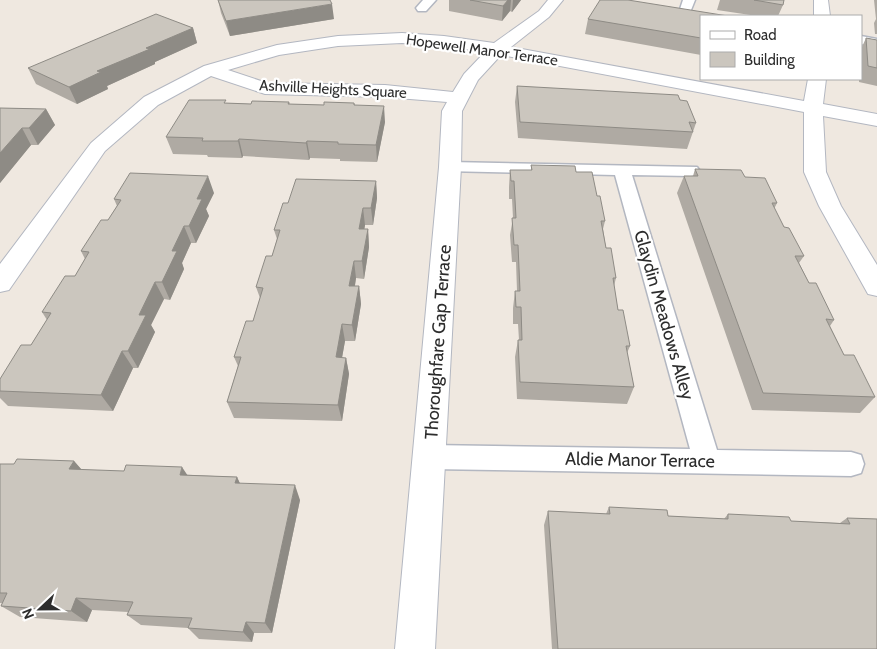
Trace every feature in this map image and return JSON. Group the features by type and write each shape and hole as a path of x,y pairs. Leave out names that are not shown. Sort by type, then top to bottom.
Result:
{"street":[{"name":"Thoroughfare Gap Terrace","path":"415,649 450,167 452,111 470,78 496,49 544,14 556,0"},
{"path":"821,0 822,15"},
{"name":"Hopewell Manor Terrace","path":"0,283 98,147 151,102 210,70 277,50 338,41 402,38 444,41 877,120"},
{"name":"Ashville Heights Square","path":"210,70 265,88 385,91 459,98"},
{"path":"817,80 813,107 815,172 830,206 877,287"}],"lane":[{"path":"862,40 877,43"},
{"path":"450,167 691,171"},
{"name":"Glaydin Meadows Alley","path":"622,170 707,461"},
{"name":"Aldie Manor Terrace","path":"430,457 851,464"}],"building":[{"path":"218,0 330,0 332,4 226,21"},
{"path":"470,0 508,0 503,6"},
{"path":"600,0 628,0 722,15 700,15 700,38 588,19"},
{"path":"754,0 784,0 783,5"},
{"path":"156,14 193,28 146,48 150,49 97,71 101,72 69,87 28,68"},
{"path":"866,38 877,40 877,68 868,66"},
{"path":"517,86 678,95 680,100 687,101 696,123 689,122 693,132 520,122"},
{"path":"189,100 226,100 224,103 251,104 252,101 324,105 324,102 384,106 376,145 239,139 238,141 202,141 203,138 166,137"},
{"path":"0,108 46,109 29,128 22,128 0,153"},
{"path":"531,165 575,166 576,172 592,172 597,196 600,196 605,221 601,221 606,248 611,248 616,278 613,278 618,310 623,310 630,346 626,346 634,387 520,382 518,340 522,340 521,307 516,307 515,291 520,291 518,245 514,245 512,218 516,218 514,181 511,181 510,170 532,170"},
{"path":"695,169 741,170 745,177 765,178 777,203 772,203 784,227 789,228 804,256 795,256 809,283 816,283 834,320 826,319 844,355 854,355 875,397 763,393 684,176 698,176"},
{"path":"130,173 208,176 197,199 202,199 189,226 184,226 172,251 177,251 162,282 155,282 139,315 146,315 128,351 122,351 101,395 0,391 0,379 21,345 31,345 51,313 42,312 65,276 75,276 89,252 81,251 101,220 108,220 121,200 114,199"},
{"path":"296,179 376,181 371,208 363,208 359,229 368,229 362,261 354,261 349,286 359,286 352,325 342,324 336,357 346,358 338,405 227,402 241,357 234,357 246,321 253,321 263,288 256,287 266,256 272,256 280,230 274,230 283,203 288,203"},
{"path":"17,459 74,461 69,469 124,471 126,465 182,467 180,475 237,477 235,483 295,485 265,623 246,622 243,632 188,628 192,618 127,615 133,602 76,598 71,611 1,606 7,593 0,593 0,464 14,464"},
{"path":"609,507 667,510 668,516 728,519 728,514 789,517 791,521 850,524 847,518 877,519 877,649 558,649 548,511 610,514"}]}
